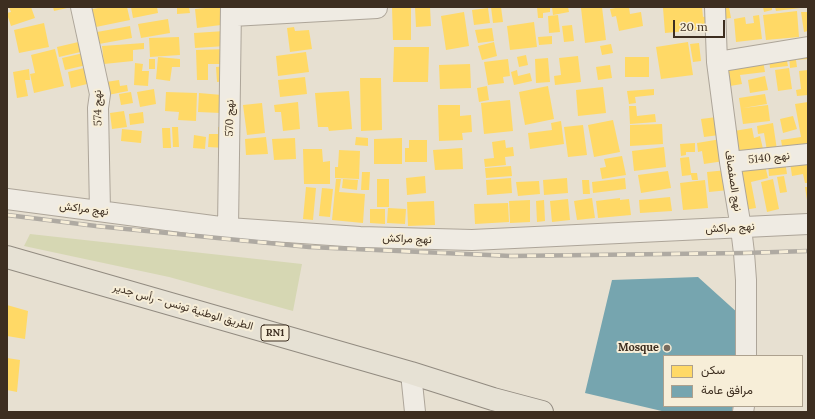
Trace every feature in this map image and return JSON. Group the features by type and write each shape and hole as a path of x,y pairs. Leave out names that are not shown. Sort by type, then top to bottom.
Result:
{"main road":[{"name":"الطريق الوطنية تونس - رأس جدير","path":"7,257 411,372 493,399 542,412"}],"street":[{"name":"نهج 574","path":"81,7 100,94 98,108 100,211"},
{"name":"نهج الصفصاف","path":"714,7 717,62 730,162 741,228 746,280 746,355"},
{"path":"232,11 377,8"},
{"name":"نهج 570","path":"228,228 232,11"},
{"path":"717,62 808,47"},
{"name":"نهج 5140","path":"730,162 808,154"},
{"name":"نهج مراكش","path":"7,199 228,228 360,237 472,240 808,224"},
{"path":"411,372 415,412"}],"green space":[{"path":"30,234 302,264 293,311 169,277 24,246"}],"building: سكن":[{"path":"9,7 31,7 35,18 11,26 7,14 11,12"},
{"path":"53,7 67,7 67,8 54,11"},
{"path":"104,7 127,7 130,20 96,27 92,9"},
{"path":"131,7 157,7 158,13 133,18"},
{"path":"177,7 189,7 190,13 177,14"},
{"path":"220,7 221,25 197,28 195,9"},
{"path":"392,7 411,7 411,40 393,40"},
{"path":"415,7 430,7 431,26 416,27"},
{"path":"491,7 501,7 503,22 493,23"},
{"path":"537,7 550,7 550,12 543,13 543,18 538,18"},
{"path":"552,7 568,7 569,12 553,15"},
{"path":"602,7 606,40 585,43 581,8"},
{"path":"629,7 630,14 641,12 643,26 619,31 616,16 612,17 610,9"},
{"path":"702,7 703,17 707,16 708,29 665,33 663,8"},
{"path":"722,7 729,7 731,18 723,19"},
{"path":"763,7 772,7 772,10 764,12"},
{"path":"775,7 800,7 800,8 776,11"},
{"path":"488,8 490,23 474,25 472,10"},
{"path":"797,11 799,37 766,40 763,15"},
{"path":"464,12 469,46 446,50 441,16"},
{"path":"801,12 808,12 808,31 804,32"},
{"path":"558,15 560,32 549,33 548,16"},
{"path":"759,15 762,39 736,42 734,19 745,17 746,24 754,23 753,16"},
{"path":"168,19 170,33 141,38 138,24"},
{"path":"534,22 537,47 510,50 507,26"},
{"path":"44,23 49,47 19,53 14,30"},
{"path":"572,25 574,41 564,42 562,26"},
{"path":"130,26 132,38 99,44 97,32"},
{"path":"294,27 295,31 309,30 312,49 290,52 287,28"},
{"path":"492,28 494,41 478,43 475,30"},
{"path":"225,31 226,46 195,48 194,33"},
{"path":"552,36 552,44 539,45 538,37"},
{"path":"179,37 180,55 150,57 149,38"},
{"path":"87,40 89,50 59,57 57,47"},
{"path":"494,42 497,56 482,60 478,46"},
{"path":"688,42 693,75 661,79 656,47"},
{"path":"144,43 144,49 133,50 133,61 104,64 102,46"},
{"path":"699,43 701,61 693,62 690,44"},
{"path":"611,44 613,53 602,55 600,46"},
{"path":"394,47 429,47 428,82 393,82"},
{"path":"55,49 64,86 34,93 30,74 35,73 31,55"},
{"path":"227,49 227,64 208,64 208,80 197,80 196,50"},
{"path":"88,52 91,64 65,70 62,58"},
{"path":"306,52 309,72 278,76 276,56"},
{"path":"808,53 808,59 796,60 797,67 790,68 789,55"},
{"path":"526,55 528,65 519,67 517,57"},
{"path":"578,56 581,82 555,85 554,76 561,75 559,58"},
{"path":"786,56 788,66 770,68 769,58"},
{"path":"158,57 180,59 180,67 172,67 170,81 156,79"},
{"path":"625,57 649,57 649,77 625,77"},
{"path":"548,58 550,82 536,83 535,59"},
{"path":"149,59 155,59 155,69 149,69"},
{"path":"508,59 510,76 503,77 504,83 488,85 484,62"},
{"path":"763,60 765,72 740,75 742,84 730,86 727,65"},
{"path":"135,63 143,64 142,71 149,71 148,86 134,85"},
{"path":"470,64 471,88 440,89 439,65"},
{"path":"610,65 612,78 598,80 596,67"},
{"path":"92,66 95,82 71,88 68,72"},
{"path":"227,66 228,81 217,82 216,67"},
{"path":"789,68 792,89 778,91 775,70"},
{"path":"29,69 30,80 25,80 28,96 17,98 13,72"},
{"path":"517,70 518,76 530,73 532,81 514,85 511,72"},
{"path":"808,70 808,95 797,96 796,90 801,89 799,71"},
{"path":"765,76 768,90 750,93 748,80"},
{"path":"305,77 307,94 280,97 278,80"},
{"path":"360,78 381,78 382,130 361,131"},
{"path":"119,80 120,86 127,85 128,91 108,95 106,82"},
{"path":"487,86 489,100 479,102 477,88"},
{"path":"548,86 554,119 525,125 519,92"},
{"path":"603,87 606,113 578,116 576,90"},
{"path":"154,89 156,104 140,107 137,92"},
{"path":"654,89 654,95 635,97 636,103 629,104 627,91"},
{"path":"349,91 352,129 329,131 328,127 318,127 315,93"},
{"path":"131,92 133,103 121,105 119,94"},
{"path":"166,92 197,93 196,121 178,120 179,112 165,111"},
{"path":"199,93 222,95 221,113 198,112"},
{"path":"765,94 767,104 743,108 768,105 770,121 743,124 739,98"},
{"path":"510,100 513,131 484,134 481,103"},
{"path":"298,102 300,129 283,131 281,112 275,112 274,105"},
{"path":"808,102 808,148 783,152 781,140 801,137 795,104"},
{"path":"262,103 265,133 247,135 243,105"},
{"path":"438,105 460,105 460,116 471,115 472,132 462,133 463,140 439,141"},
{"path":"629,106 636,106 637,116 655,114 656,122 630,124"},
{"path":"124,111 127,127 112,129 110,113"},
{"path":"143,112 144,123 130,125 129,114"},
{"path":"793,116 797,129 783,133 780,119"},
{"path":"717,117 719,135 704,137 701,119"},
{"path":"613,120 620,152 594,157 588,125"},
{"path":"561,121 564,144 530,149 528,133 552,130 551,123"},
{"path":"773,123 777,150 767,151 764,133 758,134 757,126"},
{"path":"662,124 663,144 630,146 630,125"},
{"path":"583,125 587,155 568,157 564,127"},
{"path":"172,127 178,127 179,147 173,147"},
{"path":"218,127 227,127 226,148 208,147 209,134 218,134"},
{"path":"162,128 170,128 171,148 163,148"},
{"path":"752,128 754,138 760,136 763,149 739,154 734,131"},
{"path":"122,129 142,131 141,143 121,141"},
{"path":"194,135 206,137 205,149 193,148"},
{"path":"266,137 268,154 246,155 245,139"},
{"path":"356,137 368,138 368,146 355,145"},
{"path":"295,138 296,159 274,160 272,139"},
{"path":"402,138 402,164 374,164 374,139"},
{"path":"721,139 724,161 704,164 702,151 698,152 697,143"},
{"path":"409,140 427,140 427,162 405,162 405,148 409,148"},
{"path":"505,140 506,148 513,147 514,156 505,157 506,165 485,167 484,159 494,158 492,142"},
{"path":"695,143 695,152 686,152 686,155 681,156 680,144"},
{"path":"664,147 666,167 634,171 632,151"},
{"path":"462,148 463,169 435,170 433,150"},
{"path":"303,149 322,149 323,162 330,161 330,184 304,184"},
{"path":"339,150 360,151 359,179 335,178 335,167 338,167"},
{"path":"622,156 626,175 602,179 600,168 606,167 604,159"},
{"path":"689,157 691,173 697,173 698,180 692,180 691,175 682,176 680,158"},
{"path":"808,159 808,183 805,183 803,174 792,176 790,162"},
{"path":"785,161 787,174 769,176 768,163"},
{"path":"765,165 768,178 751,182 756,208 744,210 736,171"},
{"path":"511,166 512,176 486,178 485,168"},
{"path":"727,170 729,190 709,192 707,172"},
{"path":"668,171 671,188 641,193 638,175"},
{"path":"362,172 370,172 369,190 361,190"},
{"path":"425,176 426,193 407,195 406,178"},
{"path":"784,176 787,192 780,193 777,177"},
{"path":"511,178 512,193 487,195 486,180"},
{"path":"567,178 568,193 544,195 543,180"},
{"path":"625,178 626,189 593,193 592,182"},
{"path":"336,179 341,179 339,192 365,194 363,223 332,220"},
{"path":"343,179 358,180 357,190 342,188"},
{"path":"377,179 389,179 389,207 377,207"},
{"path":"773,179 779,209 767,212 761,182"},
{"path":"582,180 589,180 590,194 583,194"},
{"path":"705,180 708,208 683,210 680,183"},
{"path":"539,181 540,194 518,196 516,182"},
{"path":"306,187 316,188 313,220 303,219"},
{"path":"805,187 808,187 808,200 807,200"},
{"path":"322,188 333,189 330,217 319,216"},
{"path":"670,197 672,211 640,213 639,200"},
{"path":"592,198 595,218 577,220 574,201"},
{"path":"620,198 620,200 629,199 631,215 598,218 596,201"},
{"path":"568,199 570,220 552,222 550,201"},
{"path":"530,200 530,222 510,223 509,201"},
{"path":"544,200 545,221 537,222 536,201"},
{"path":"434,201 435,225 408,226 407,202"},
{"path":"508,203 509,222 475,224 474,204"},
{"path":"388,208 406,209 405,224 387,223"},
{"path":"370,209 385,209 385,224 370,223"},
{"path":"7,305 28,311 25,339 7,336"},
{"path":"7,358 20,360 17,392 7,390"}],"building: مرافق عامة":[{"path":"698,277 739,314 736,355 663,355 663,407 733,407 732,412 666,412 585,393 612,280"}],"railway":[{"path":"7,215 96,226 309,247 511,256 808,251"}],"place":[{"name":"Mosque","path":"667,348"}]}
